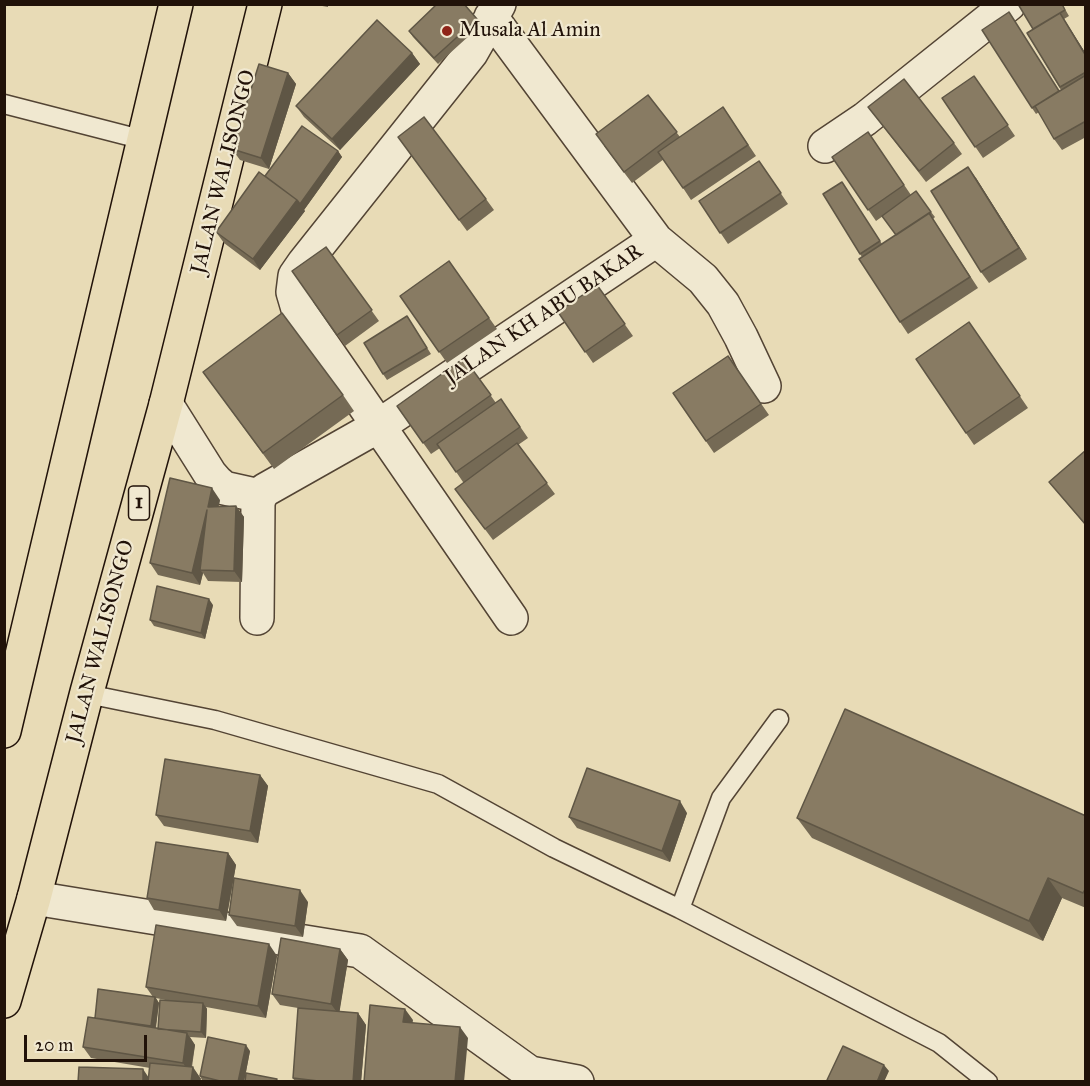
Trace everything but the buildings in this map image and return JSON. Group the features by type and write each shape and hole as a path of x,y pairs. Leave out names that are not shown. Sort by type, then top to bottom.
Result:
{"highway":[{"path":"4,731 176,4"},
{"name":"JALAN WALISONGO","path":"4,1001 34,898 87,692 166,404 266,4"}],"street":[{"path":"825,146 865,119 1009,4"},
{"path":"511,618 298,309 293,292 295,276 304,263 471,53 495,11 656,240 703,279 723,304 764,386"},
{"name":"JALAN KH ABU BAKAR","path":"260,496 271,486 380,425 656,240"},
{"path":"166,404 216,482 224,488 260,496 258,503 257,618"},
{"path":"34,898 360,951 529,1077 577,1082"}],"lane":[{"path":"4,104 144,140"},
{"path":"87,692 215,720 438,784 554,848 680,909 939,1043 988,1082"},
{"path":"680,909 721,798 779,719"}],"place":[{"name":"Musala Al Amin","path":"447,31"}]}
